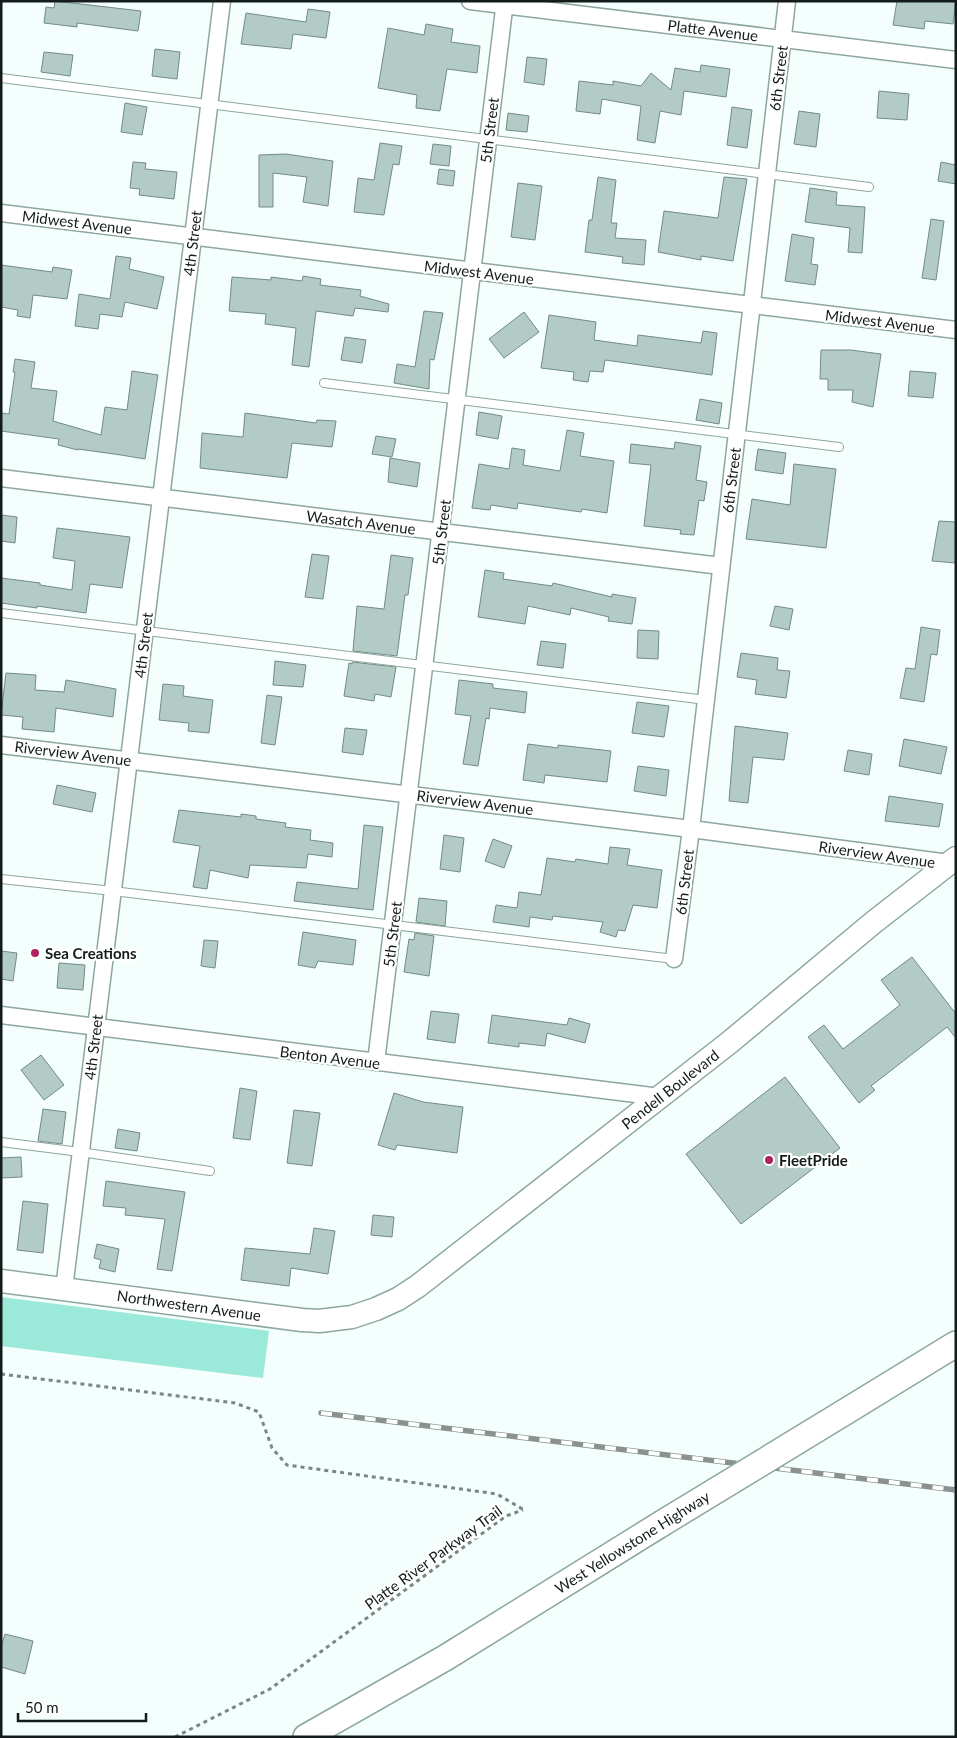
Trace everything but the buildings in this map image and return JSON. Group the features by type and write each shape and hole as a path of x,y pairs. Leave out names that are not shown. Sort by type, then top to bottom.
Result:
{"main road":[{"name":"West Yellowstone Highway","path":"306,1737 445,1658 660,1524 956,1344"}],"street":[{"name":"4th Street","path":"64,1289 222,1"},
{"name":"Platte Avenue","path":"470,1 505,3 956,60"},
{"name":"6th Street","path":"674,959 691,829 787,1"},
{"name":"5th Street","path":"376,1062 505,3"},
{"name":"Midwest Avenue","path":"1,213 956,330"},
{"name":"Wasatch Avenue","path":"1,478 721,566"},
{"name":"Riverview Avenue","path":"1,745 952,861"},
{"name":"Pendell Boulevard","path":"376,1309 398,1299 418,1286 730,1042 874,922 952,861"},
{"name":"Benton Avenue","path":"1,1015 660,1097"},
{"name":"Northwestern Avenue","path":"1,1281 302,1320 352,1317 376,1309"}],"lane":[{"path":"1,78 869,187"},
{"path":"324,383 839,447"},
{"path":"1,613 706,700"},
{"path":"1,879 674,959"},
{"path":"1,1142 210,1171"}],"path":[{"name":"Platte River Parkway Trail","path":"1,1374 235,1402 259,1412 272,1448 287,1465 496,1494 524,1510 506,1516 270,1689 175,1737"}],"green space":[{"path":"1,1297 269,1331 263,1378 1,1346"}],"railway":[{"path":"321,1413 956,1490"}],"place":[{"name":"Sea Creations","path":"35,953"},
{"name":"FleetPride","path":"769,1160"}]}
